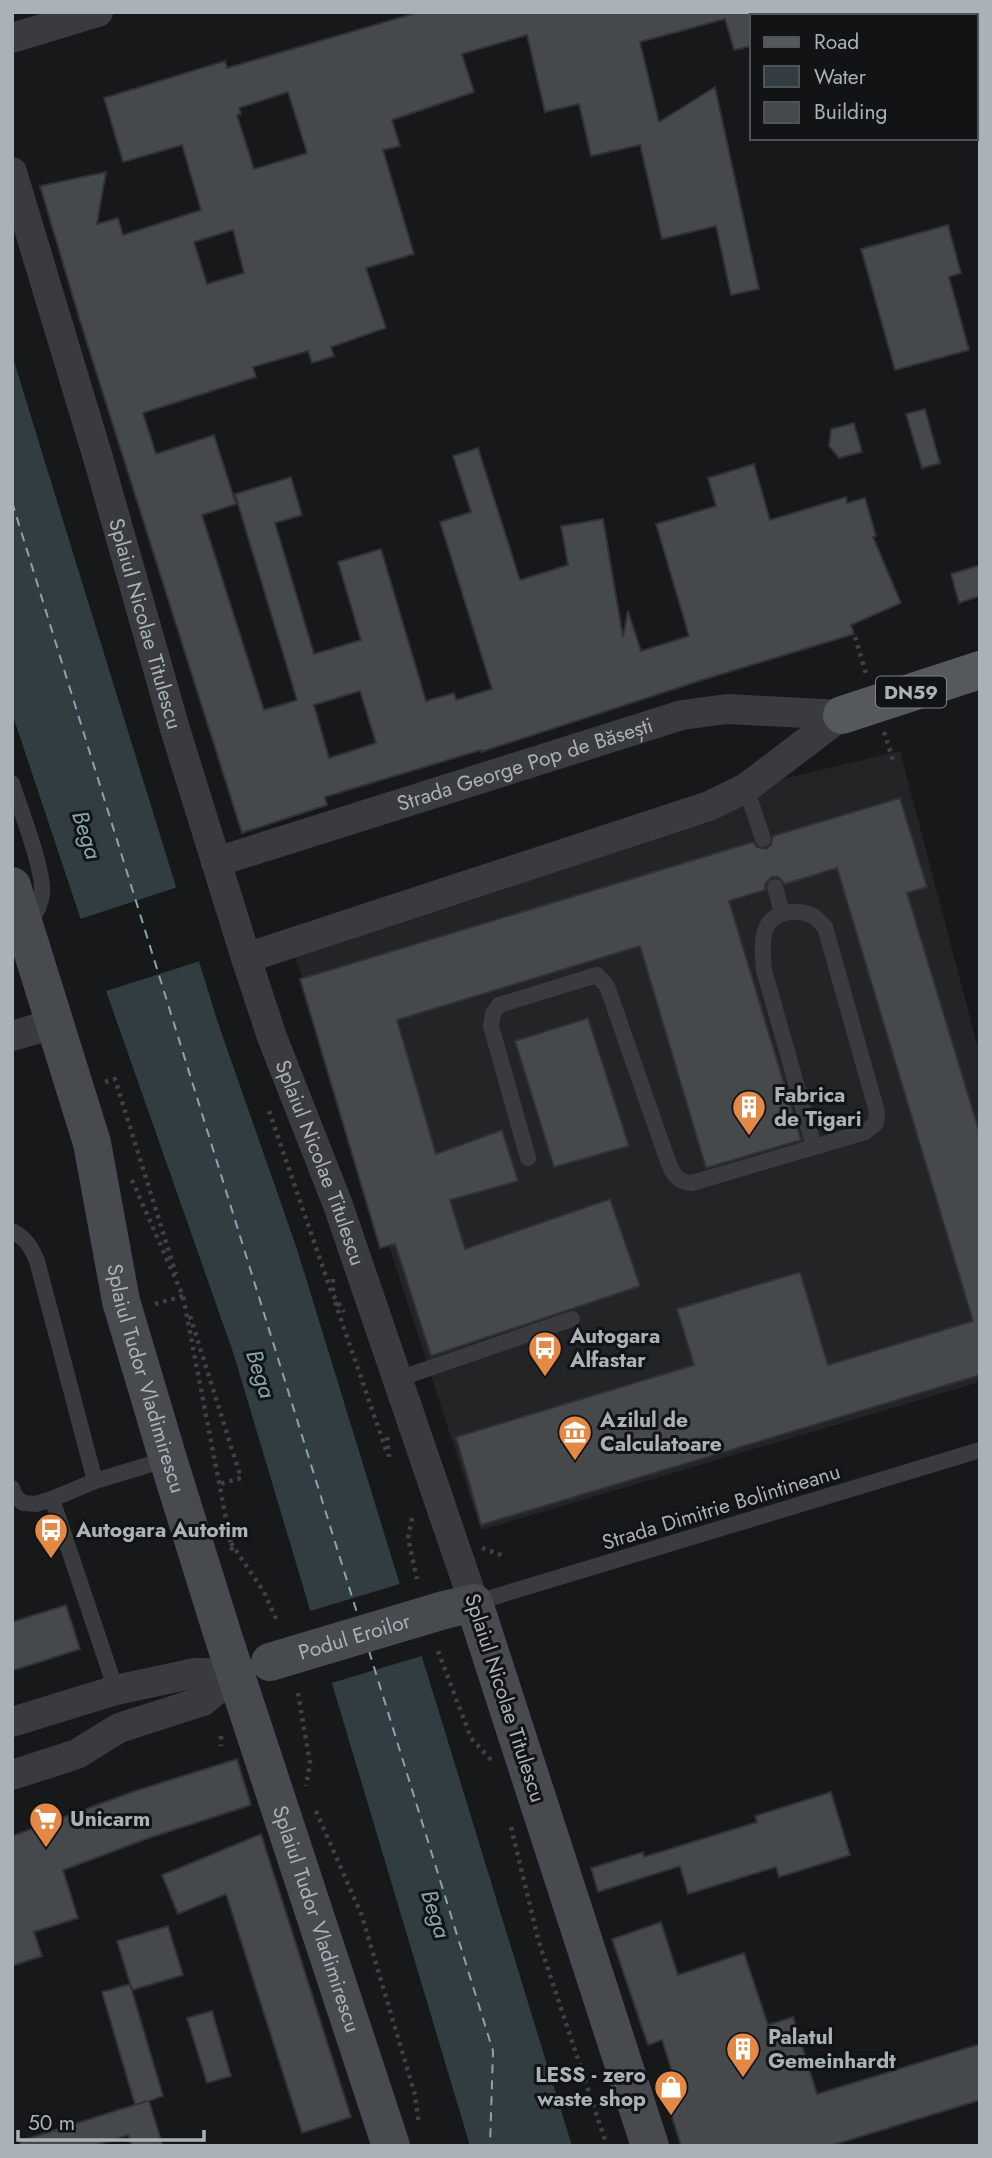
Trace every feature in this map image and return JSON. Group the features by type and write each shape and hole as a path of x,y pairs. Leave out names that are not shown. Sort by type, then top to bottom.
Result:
{"main road":[{"name":"Strada George Pop de Băsești","path":"842,715 980,670"}],"street":[{"path":"12,38 98,12"},
{"name":"Splaiul Nicolae Titulescu","path":"12,172 95,448 175,729 246,958 272,1037 338,1205 398,1379 459,1607 650,2146"},
{"name":"Strada George Pop de Băsești","path":"216,862 682,715 727,709 842,715"},
{"name":"Strada George Pop de Băsești","path":"246,958 709,806 746,788 842,715"},
{"name":"Splaiul Tudor Vladimirescu","path":"12,886 19,929 57,1023 92,1143 121,1301 168,1459 253,1668 407,2140"},
{"path":"12,1037 57,1023"},
{"name":"Podul Eroilor","path":"253,1668 459,1607"},
{"path":"12,1722 116,1690 195,1673 253,1668"},
{"path":"12,1775 77,1754 119,1728 204,1701 253,1668"}],"lane":[{"path":"12,783 41,877 42,894 37,912 19,929"},
{"path":"746,788 762,839"},
{"path":"775,887 782,913"},
{"path":"528,1158 491,1027 493,1014 499,1005 597,975 607,986 675,1177 682,1182 692,1183 865,1132 876,1123 877,1112 825,927 814,916 792,911 773,918 766,927 762,945 764,970 814,1147"},
{"path":"12,1231 22,1236 30,1245 37,1261 95,1481"},
{"path":"398,1379 572,1320"},
{"name":"Strada Dimitrie Bolintineanu","path":"459,1607 980,1450"},
{"path":"12,1488 15,1496 23,1503 36,1503 95,1481 168,1459"},
{"path":"52,1499 116,1690"}],"path":[{"path":"115,1079 241,1478 220,1484"},
{"path":"265,1100 389,1457"},
{"path":"127,1171 183,1296 231,1542 264,1592 277,1621"},
{"path":"144,1307 183,1296"},
{"path":"412,1518 408,1538 417,1579"},
{"path":"488,1551 504,1556"},
{"path":"438,1651 471,1738 492,1762"},
{"path":"298,1693 310,1763 306,1787 311,1798"},
{"path":"221,1737 221,1746"},
{"path":"489,1750 496,1773"},
{"path":"316,1810 362,1916 415,2095 407,2140"},
{"path":"509,1818 538,1939 607,2146"}],"shaded area":[{"path":"900,751 980,1056 980,1382 481,1530 292,946 787,778"}],"water":[{"name":"Bega","path":"12,355 218,1023 297,1249 572,2146 470,2146 234,1355 79,914 12,713"}],"pier":[{"path":"181,886 203,960 103,992 77,920"},
{"path":"403,1583 425,1655 328,1684 307,1612"}],"building":[{"path":"419,12 752,12 750,46 734,50 725,19 640,42 659,122 715,87 759,289 731,295 716,226 662,239 640,145 591,156 579,104 545,112 527,35 462,54 474,92 392,120 400,146 383,150 414,254 366,268 386,328 331,347 334,356 312,363 308,351 253,367 256,377 143,413 156,454 214,435 236,504 202,515 264,710 297,700 235,494 291,477 302,515 275,523 314,654 361,640 338,562 381,549 426,701 454,693 456,700 492,689 440,522 471,512 453,456 478,448 520,580 568,565 561,526 603,519 623,637 628,611 641,651 689,636 656,524 716,506 708,478 754,464 770,520 846,497 847,503 865,498 876,536 873,537 901,603 851,625 854,634 481,752 325,797 327,805 242,833 40,186 106,172 97,224 118,218 123,235 201,210 182,145 123,162 104,98 225,61 227,68","holes":["288,92 307,153 254,169 237,115 241,114 239,108","233,230 244,273 207,284 194,242","360,691 376,743 329,758 314,705"]},
{"path":"948,225 961,273 949,277 969,350 895,370 861,249"},
{"path":"925,409 940,463 922,468 906,414"},
{"path":"854,423 862,452 839,458 829,446 831,429"},
{"path":"980,565 980,596 959,603 951,574"},
{"name":"Fabrica de Tigari","path":"900,798 927,887 907,893 980,1134 980,1375 481,1525 456,1437 694,1365 677,1309 800,1272 828,1365 973,1321 837,868 785,884 778,877 772,877 765,884 765,890 729,901 801,1140 706,1168 640,946 397,1020 436,1154 502,1130 518,1181 450,1200 465,1249 610,1199 640,1286 431,1356 395,1244 380,1248 300,979 753,842 757,847 766,849 771,845 773,836"},
{"path":"588,1018 629,1146 554,1167 515,1041"},
{"path":"66,1605 80,1649 12,1671 12,1622"},
{"path":"237,1759 251,1805 149,1838 63,1870 78,1918 34,1932 42,1956 12,1966 12,1836 135,1791"},
{"path":"831,1792 850,1855 779,1877 776,1867 688,1894 680,1866 598,1892 591,1868 643,1852 644,1857 757,1822 755,1816"},
{"path":"261,1834 351,2117 302,2133 226,1894 178,1914 162,1875"},
{"path":"661,1922 678,1975 744,1953 768,2025 793,2017 817,2094 980,2044 980,2100 830,2146 681,2146 664,2091 677,2087 662,2040 648,2045 612,1939"},
{"path":"168,1926 183,1975 132,1990 117,1941"},
{"path":"130,1984 163,2096 149,2101 163,2146 132,2146 128,2135 93,2146 20,2146 20,2141 135,2105 102,1992"},
{"path":"212,2011 231,2076 207,2083 187,2018"}],"ferry route":[{"path":"12,502 358,1616"},
{"path":"369,1651 493,2051 490,2146"}],"place":[{"name":"Fabrica de Tigari","path":"749,1137"},
{"name":"Autogara Alfastar","path":"545,1378"},
{"name":"Azilul de Calculatoare","path":"575,1462"},
{"name":"Autogara Autotim","path":"51,1560"},
{"name":"Unicarm","path":"46,1849"},
{"name":"Palatul Gemeinhardt","path":"743,2079"},
{"name":"LESS - zero waste shop","path":"671,2117"}]}
